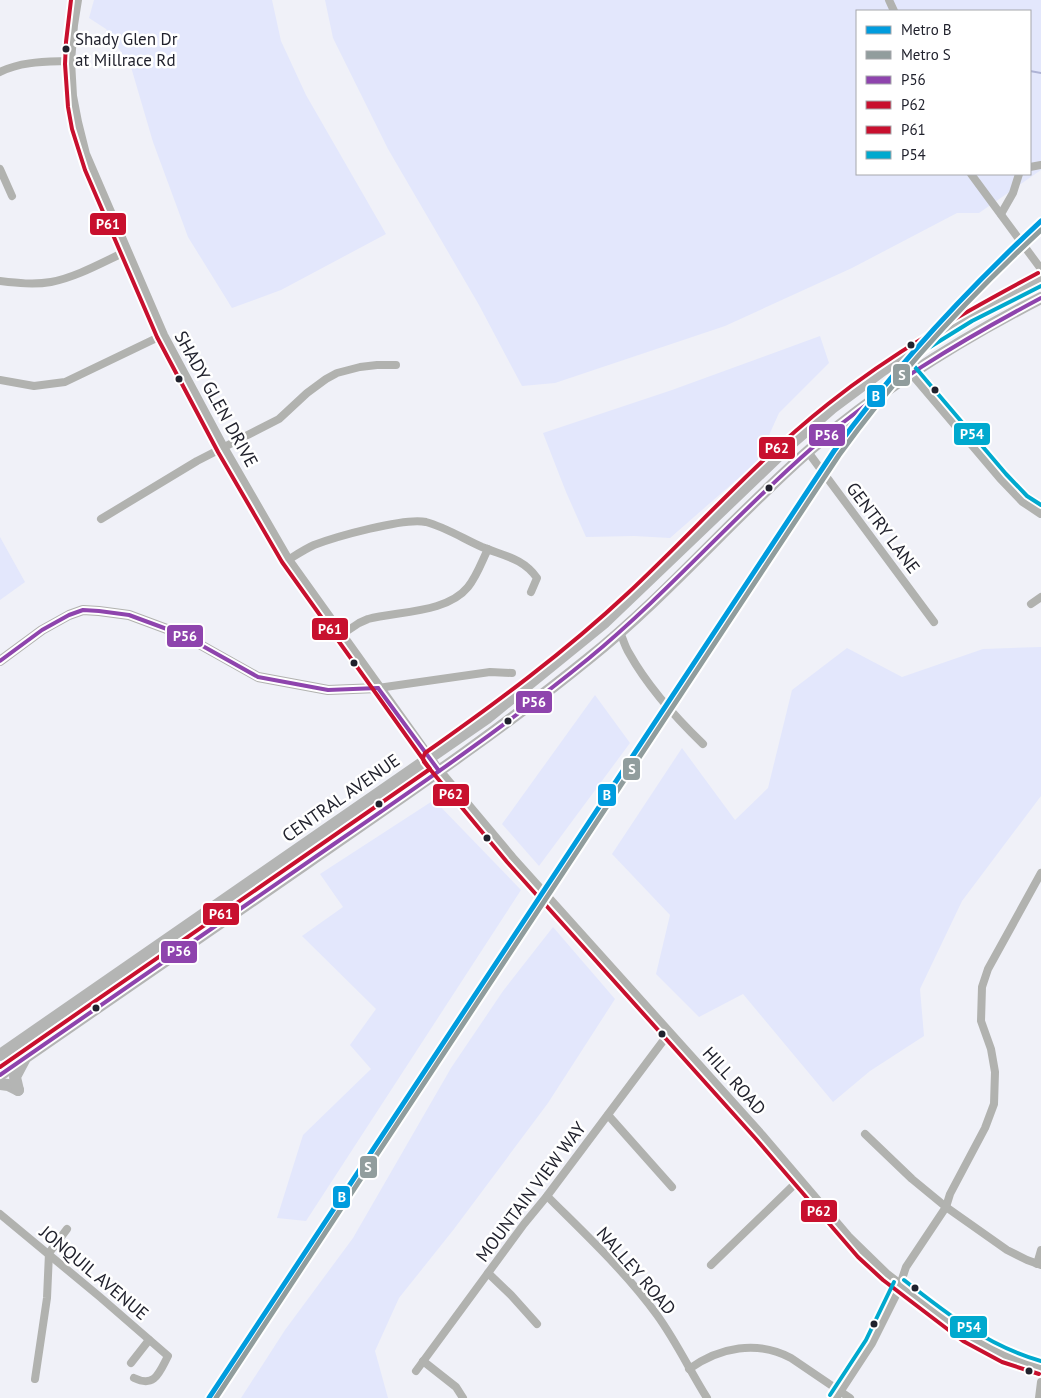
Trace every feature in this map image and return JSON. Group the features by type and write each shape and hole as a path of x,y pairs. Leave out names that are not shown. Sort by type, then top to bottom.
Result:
{"main road":[{"name":"CENTRAL AVENUE","path":"0,1054 487,718 606,622 793,442 850,395 900,359 969,316 1041,278"},
{"name":"CENTRAL AVENUE","path":"0,1075 439,771 540,698 620,632 808,452 849,418 911,373 968,337 1041,298"},
{"path":"0,1084 8,1085 18,1090 15,1077 27,1057"}],"street":[{"name":"SHADY GLEN DRIVE","path":"77,0 70,61 72,96 81,139 88,161 163,335 224,449 288,560 439,771"},
{"path":"0,72 28,63 70,61"},
{"path":"0,169 12,196"},
{"path":"972,175 1041,268"},
{"path":"1001,214 1014,193 1018,175"},
{"path":"0,281 23,284 55,281 127,252"},
{"path":"0,380 34,386 65,382 163,335"},
{"path":"900,359 1001,478 1024,501 1041,513"},
{"path":"102,519 197,461 224,449 279,419 318,384 337,373 369,365 396,365"},
{"name":"GENTRY LANE","path":"808,452 934,622"},
{"path":"288,560 317,544 365,531 414,521 434,525 518,560 529,568 537,578 531,592"},
{"path":"341,635 359,622 368,619 438,606 454,599 470,584 488,549"},
{"path":"1031,604 1041,597"},
{"path":"0,662 42,630 69,615 83,610 129,615 184,636 262,678 328,690 378,688 490,672 512,673"},
{"path":"620,632 628,651 649,684 703,744"},
{"name":"HILL ROAD","path":"439,771 512,858 670,1033 862,1252 946,1322 980,1345 1014,1361 1041,1368"},
{"path":"837,1394 871,1344 900,1285 906,1267 946,1207 950,1194 988,1121 994,1104 995,1072 991,1049 981,1021 982,987 988,969 1041,873"},
{"name":"MOUNTAIN VIEW WAY","path":"416,1371 524,1224 670,1033"},
{"path":"608,1115 672,1186"},
{"path":"865,1134 906,1174 946,1207 1007,1250 1039,1265 1041,1250"},
{"path":"711,1265 799,1180"},
{"name":"NALLEY ROAD","path":"547,1196 606,1256 650,1306 664,1326 706,1398"},
{"name":"JONQUIL AVENUE","path":"0,1214 168,1356 153,1379 144,1382 134,1378"},
{"path":"35,1379 47,1298 48,1254 67,1229"},
{"path":"488,1273 537,1324"},
{"path":"131,1363 149,1340"},
{"path":"689,1369 706,1358 729,1350 749,1347 765,1348 791,1358 837,1394 850,1398"},
{"path":"423,1361 456,1387 463,1398"},
{"path":"1039,1398 1041,1382"}],"shaded area":[{"path":"94,0 272,0 281,41 306,95 386,234 281,290 232,308 188,237 153,142 131,67 106,29 89,18"},
{"path":"325,0 1041,0 1041,170 979,213 957,213 852,268 725,326 555,383 522,386 479,305 388,149 333,38"},
{"path":"820,336 829,363 779,413 757,462 670,538 634,536 586,537 543,433 672,390"},
{"path":"0,537 25,582 0,600"},
{"path":"1041,647 1041,796 962,901 920,989 924,1036 870,1071 833,1102 743,994 699,1017 656,974 670,915 612,854 682,748 735,820 768,788 792,690 847,648 902,677 983,649"},
{"path":"595,695 630,743 539,866 502,824"},
{"path":"434,800 521,890 306,1221 277,1218 303,1135 371,1069 350,1045 376,1009 302,936 343,907 320,874"},
{"path":"553,927 615,999 548,1103 454,1229 399,1298 375,1351 388,1398 241,1398 285,1330 353,1238 451,1068 503,991"}],"waterway":[{"path":"1031,71 1041,73"}],"metro line":[{"name":"B","path":"209,1398 834,451 881,390 932,331 985,275 1041,221"},
{"name":"S","path":"216,1398 839,455 885,395 935,337 1041,230"}],"transit line":[{"name":"P61","path":"0,1067 430,769 282,562 218,452 157,337 85,170 72,129 68,107 65,64 71,0"},
{"name":"P62","path":"1038,273 904,350 828,404 751,472 628,593 580,636 530,676 425,753 423,758 424,762 507,862 756,1139 858,1257 883,1280 963,1341 1002,1362 1039,1374"},
{"name":"P54","path":"1041,286 972,321 909,360 1006,474 1027,496 1041,505"},
{"name":"P56","path":"0,1075 495,731 588,659 617,634 783,474 838,426 922,367 981,331 1041,298"},
{"name":"P56","path":"0,661 42,630 69,615 83,610 99,611 129,615 183,635 258,677 328,690 378,688"},
{"name":"P56","path":"378,688 439,771"},
{"name":"P54","path":"904,1280 969,1328 1003,1347 1041,1361"},
{"name":"P54","path":"830,1395 866,1340 894,1282"}],"place":[{"name":"Shady Glen Dr at Millrace Rd","path":"66,49"}]}
